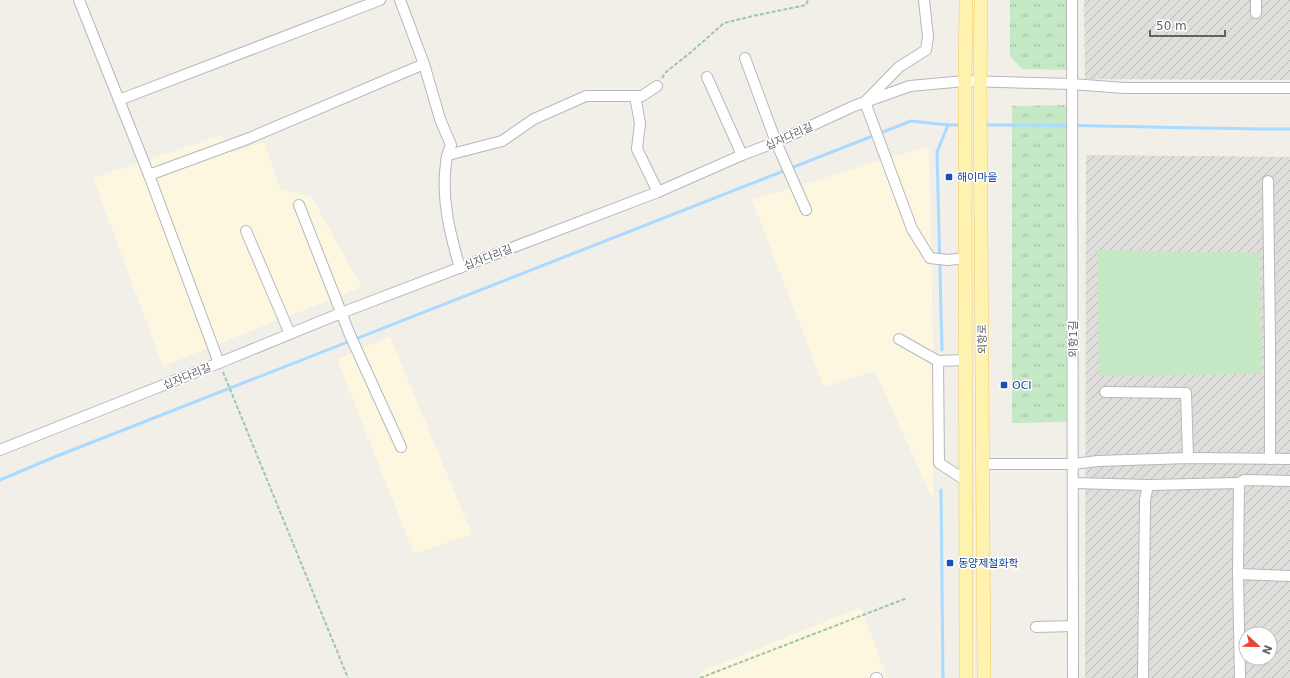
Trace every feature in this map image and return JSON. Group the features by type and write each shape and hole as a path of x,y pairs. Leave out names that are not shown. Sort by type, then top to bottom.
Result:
{"main road":[{"name":"외항로","path":"966,0 966,678"},
{"name":"외항로","path":"981,0 980,138 984,464 984,678"}],"street":[{"path":"79,0 149,175 219,363"},
{"path":"119,100 380,0"},
{"path":"400,0 424,64 440,119 451,145 446,162 444,184 450,235 460,268"},
{"path":"924,0 928,37 926,50 899,67 865,102 912,229 930,258 948,260 965,258"},
{"name":"외항1길","path":"1072,0 1073,678"},
{"path":"1256,0 1256,13"},
{"path":"745,58 776,142 806,210"},
{"path":"149,175 247,138 424,64"},
{"path":"707,77 742,155"},
{"name":"십자다리길","path":"0,450 341,313 658,192 742,155 776,142 854,106 910,86 980,81 1072,84 1124,88 1290,88"},
{"path":"448,155 502,141 534,119 586,96 642,96 657,86"},
{"path":"635,96 640,123 637,149 658,192"},
{"path":"1268,181 1270,459"},
{"path":"299,205 341,313 401,447"},
{"path":"246,231 290,334"},
{"path":"899,339 938,360 965,360"},
{"path":"938,360 939,463 966,480"},
{"path":"1105,392 1186,393 1188,458"},
{"path":"984,464 1073,464 1098,461 1188,458 1290,459"},
{"path":"1073,483 1148,485 1239,483 1244,480 1290,481"},
{"path":"1239,483 1238,574 1240,678"},
{"path":"1143,678 1145,500 1148,485"},
{"path":"1238,574 1290,576"},
{"path":"1036,627 1073,626"}],"path":[{"path":"657,86 666,72 724,23 806,5 808,0"},
{"path":"228,381 348,678"},
{"path":"700,678 907,598"}],"shaded area":[{"path":"1084,0 1290,0 1290,80 1085,79"},
{"path":"222,135 231,153 264,142 280,189 312,198 362,287 163,366 93,178"},
{"path":"929,146 933,347 933,500 875,371 824,387 752,200"},
{"path":"1086,155 1290,157 1290,678 1085,678"},
{"path":"390,337 472,534 414,554 337,359"},
{"path":"861,607 887,678 702,678 700,672"}],"green space":[{"path":"1010,0 1067,0 1067,70 1022,69 1010,56"},
{"path":"1066,105 1067,422 1012,423 1012,106"},
{"path":"1097,250 1260,253 1261,374 1099,376"}],"waterway":[{"path":"0,480 52,458 911,121 962,125"},
{"path":"942,350 937,152 948,125"},
{"path":"983,125 1290,129"},
{"path":"941,490 943,678"}],"place":[{"name":"해이마을","path":"949,177"},
{"name":"OCI","path":"1004,385"},
{"name":"동양제철화학","path":"950,563"}]}
